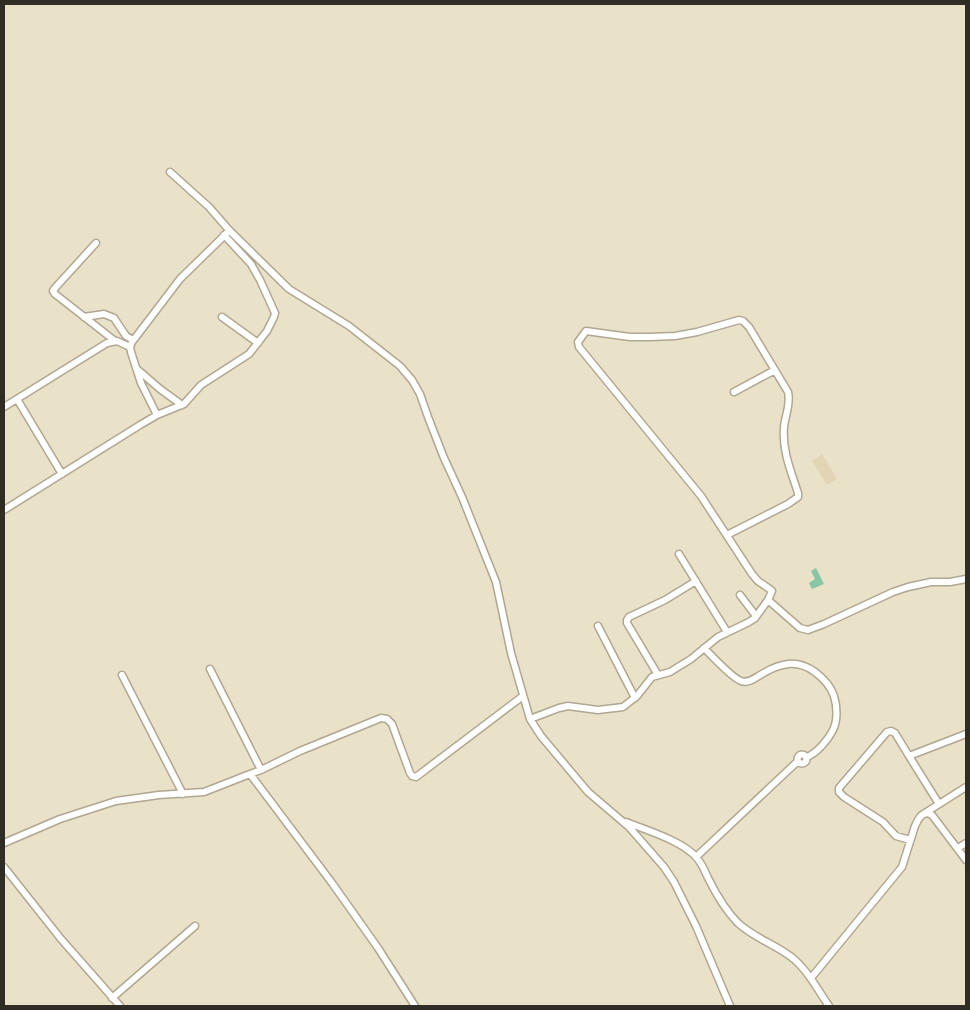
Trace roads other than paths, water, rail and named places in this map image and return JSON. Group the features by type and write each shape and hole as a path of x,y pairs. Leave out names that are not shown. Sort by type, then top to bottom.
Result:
{"street":[{"path":"170,172 209,207 229,230 289,289 349,326 400,366 412,380 420,394 444,458 494,577 511,653 530,719 545,742 588,792 629,827 664,867 674,882 696,926 730,1006"},
{"path":"157,415 145,394 135,367 130,348 133,340 180,279 229,230"},
{"path":"4,510 157,415 182,405 201,385 253,350 274,317 274,310 251,264 224,235"},
{"path":"96,243 53,291 115,341 130,348"},
{"path":"84,317 104,314 114,318 126,336 133,340"},
{"path":"222,317 258,343"},
{"path":"530,719 568,706 598,710 623,707 635,698 650,679 670,672 718,637 744,625 756,616 772,591 752,574 695,488 580,348 578,342 586,332 630,337 674,336 697,332 739,320 749,327 786,388 789,397 784,426 784,446 798,497 727,535"},
{"path":"4,407 102,346 115,341"},
{"path":"135,367 160,390 182,405"},
{"path":"734,392 775,370"},
{"path":"17,399 62,474"},
{"path":"679,554 728,632"},
{"path":"768,600 800,628 808,630 908,587 931,582 950,582 966,579"},
{"path":"658,675 627,620 629,617 665,600 696,581"},
{"path":"740,595 756,616"},
{"path":"598,626 635,698"},
{"path":"696,857 798,761 804,764 807,761 807,757 814,753 829,736 836,720 834,696 829,687 821,677 805,666 791,663 774,668 750,681 744,682 735,677 704,648"},
{"path":"210,669 261,770"},
{"path":"122,675 183,794"},
{"path":"4,843 60,819 116,801 139,797 204,792 261,770 300,751 378,718 384,718 392,724 410,773 416,777 523,696"},
{"path":"910,840 896,836 882,822 844,797 839,790 887,732 895,733 939,804"},
{"path":"909,756 966,734"},
{"path":"250,774 332,883 378,948 415,1006"},
{"path":"811,978 902,867 918,820 925,813 966,787"},
{"path":"925,813 932,815 966,860"},
{"path":"621,820 686,848 696,857 728,912 759,939 791,956 811,978 829,1006"},
{"path":"958,848 966,843"},
{"path":"4,867 61,938 120,1006"},
{"path":"112,998 195,926"}]}
